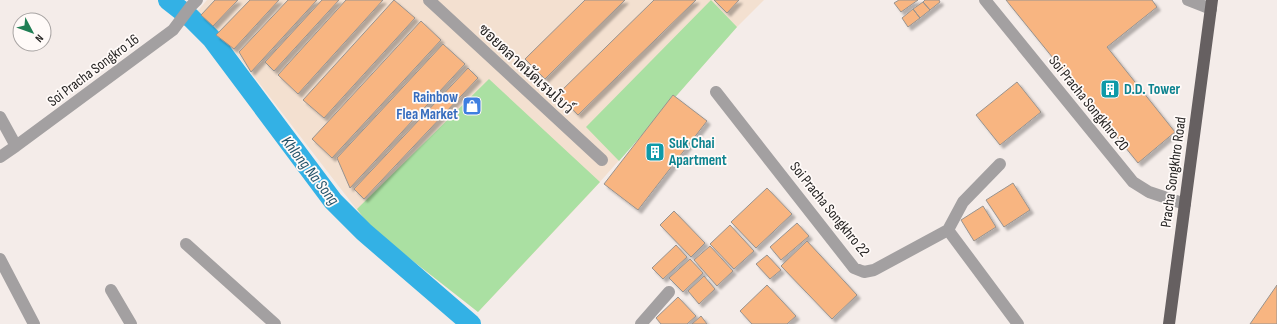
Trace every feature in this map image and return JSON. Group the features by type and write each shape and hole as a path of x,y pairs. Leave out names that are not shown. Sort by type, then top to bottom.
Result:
{"main road":[{"name":"Pracha Songkhro Road","path":"1169,324 1211,5"}],"street":[{"name":"ซอยตลาดนัดเรนโบว์","path":"429,0 602,160"},
{"name":"Soi Pracha Songkhro 20","path":"985,0 1132,182 1149,192 1185,204"},
{"path":"1188,0 1211,5"},
{"name":"Soi Pracha Songkro 16","path":"0,157 172,30 194,3"},
{"name":"Soi Pracha Songkhro 22","path":"716,92 854,268 864,272 874,270 948,230"},
{"path":"0,117 16,146"},
{"path":"1000,164 963,202 948,230 1018,324"},
{"path":"186,244 275,324"},
{"path":"0,259 34,324"},
{"path":"111,290 132,324"},
{"path":"641,324 669,292"}],"shaded area":[{"name":"Rainbow Flea Market","path":"207,0 764,0 737,27 591,192 478,312 371,228 235,52 194,15"}],"green space":[{"path":"711,0 737,27 619,161 586,127"},
{"path":"489,79 600,182 478,312 371,228 357,209"}],"building":[{"path":"215,0 238,0 213,26 201,15"},
{"path":"250,0 279,0 234,49 216,35"},
{"path":"288,0 317,0 251,72 239,52"},
{"path":"322,0 339,0 274,71 265,62"},
{"path":"346,0 383,0 298,94 278,75"},
{"path":"394,0 415,18 324,118 303,100"},
{"path":"585,0 625,0 545,79 525,59"},
{"path":"654,0 696,0 578,115 558,94"},
{"path":"714,0 739,0 727,13"},
{"path":"899,0 918,0 901,12 894,3"},
{"path":"925,0 939,0 940,2 930,10 923,2"},
{"name":"D.D. Tower","path":"1006,0 1152,0 1157,7 1107,47 1175,132 1138,163"},
{"path":"923,2 930,10 920,18 913,9"},
{"path":"913,9 920,18 908,27 902,18"},
{"path":"421,21 441,40 332,158 312,139"},
{"path":"443,44 465,64 350,188 337,158"},
{"path":"468,68 478,78 364,199 354,189"},
{"path":"1017,82 1041,112 1000,145 976,115"},
{"name":"Suk Chai Apartment","path":"673,95 707,121 638,210 604,184"},
{"path":"1013,183 1030,210 1004,227 986,200"},
{"path":"767,188 792,214 756,248 731,222"},
{"path":"983,206 996,227 974,241 961,220"},
{"path":"674,211 705,243 691,257 660,225"},
{"path":"797,223 809,236 781,260 770,247"},
{"path":"730,225 754,251 734,269 710,244"},
{"path":"807,241 857,295 832,319 781,266"},
{"path":"676,245 687,257 663,279 652,268"},
{"path":"710,246 733,271 717,286 694,260"},
{"path":"767,255 781,270 770,279 756,264"},
{"path":"690,259 703,273 683,292 669,278"},
{"path":"704,276 715,289 699,304 688,291"},
{"path":"767,285 796,316 787,324 752,324 740,311"},
{"path":"1277,285 1277,324 1250,324"},
{"path":"678,297 696,316 687,324 661,324 656,318"},
{"path":"701,316 707,324 692,324"}],"waterway":[{"name":"Khlong Na Song","path":"168,0 191,18 212,39 333,201 364,232 471,324"}],"place":[{"name":"D.D. Tower","path":"1110,89"},
{"name":"Rainbow Flea Market","path":"472,106"},
{"name":"Suk Chai Apartment","path":"655,152"}]}
